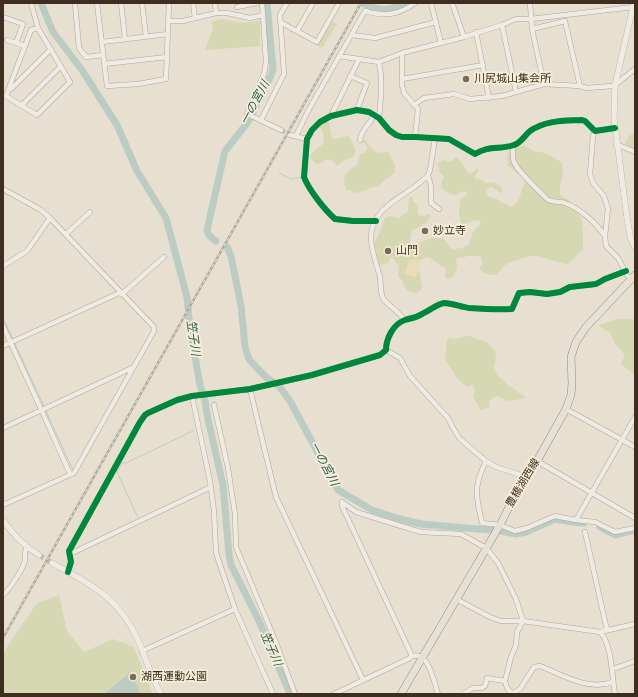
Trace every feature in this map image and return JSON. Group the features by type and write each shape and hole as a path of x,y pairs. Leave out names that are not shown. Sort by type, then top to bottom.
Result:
{"main road":[{"name":"豊橋湖西線","path":"401,694 500,525 510,503 537,461 566,409 571,395 571,357 576,342 586,327 633,278"}],"street":[{"path":"31,3 38,28 70,82 37,115 6,96 31,30 38,28"},
{"path":"75,3 80,48 86,57 103,55"},
{"path":"97,3 107,86 138,84 166,79 169,3"},
{"path":"121,3 125,39"},
{"path":"142,3 146,36"},
{"path":"193,3 195,18"},
{"path":"215,3 216,13"},
{"path":"237,15 236,5 257,3"},
{"path":"262,3 266,62 264,74 247,114 281,130"},
{"path":"261,120 284,74 280,15 287,3"},
{"path":"297,31 313,3"},
{"path":"280,22 317,42 339,3"},
{"path":"296,136 308,111 365,11 373,14 393,14 408,8 415,3"},
{"path":"431,3 442,43"},
{"path":"452,3 464,37"},
{"path":"530,3 532,28 544,84"},
{"path":"339,56 379,62 402,53 464,37 516,19 531,19 633,5 615,85 614,102 616,144 631,240 635,247"},
{"path":"169,21 182,21 216,13 250,18 263,15"},
{"path":"3,17 23,24 16,43"},
{"path":"532,28 565,21 580,86"},
{"path":"352,35 375,38 436,22"},
{"path":"502,25 516,92"},
{"path":"476,32 489,98"},
{"path":"102,42 168,34"},
{"path":"6,40 25,46"},
{"path":"9,90 51,49"},
{"path":"402,53 402,79 404,93 418,108 415,136"},
{"path":"104,64 167,57"},
{"path":"331,116 359,59"},
{"path":"379,62 382,76 382,96 379,118"},
{"path":"402,79 483,65"},
{"path":"22,105 61,66"},
{"path":"414,105 424,98 454,94 470,99 489,98 502,96 544,84 580,86 587,88 615,85 635,69"},
{"path":"350,76 367,83 357,110"},
{"path":"376,221 334,219 308,186 304,177 307,139 318,124 331,116 357,110 379,118 389,130 396,135 402,137 415,136 449,139 475,154 486,148 513,146 518,144 529,132 543,124 550,122 582,120 595,130 615,128"},
{"path":"360,140 361,132 371,121 374,115"},
{"path":"595,130 592,136 590,174 593,183 604,196 608,209 605,236 606,246 618,258 626,271 633,278"},
{"path":"290,135 307,139"},
{"path":"435,138 428,176 431,187 431,203 439,209"},
{"path":"616,144 635,152"},
{"path":"513,146 512,157 514,162 547,199 552,202 563,202 570,205 598,226 605,236"},
{"path":"404,320 382,296 380,278 370,241 371,232 382,211 428,176"},
{"path":"3,189 41,210 50,218 154,327 154,331 74,472 3,505"},
{"path":"66,234 90,212"},
{"path":"3,266 27,251 50,218"},
{"path":"3,346 118,293 122,294 164,257"},
{"path":"386,350 388,337 394,328 404,320 420,316 440,304 445,303 489,310 512,309 519,294 530,292 547,294 560,292 570,287 596,284 626,271"},
{"path":"3,326 42,409 70,474"},
{"path":"68,572 71,562 69,551 145,415 177,400 192,396 250,389 277,383 380,355 386,350"},
{"path":"386,350 400,358 410,376 448,418 460,439 486,462 496,468 527,477"},
{"path":"3,428 134,367"},
{"path":"250,389 276,497 362,680"},
{"path":"192,396 211,487 216,552 235,609 273,694"},
{"path":"214,405 228,468 235,514 236,547 275,640 295,694"},
{"path":"566,409 635,447"},
{"path":"576,520 621,439 635,417"},
{"path":"537,461 635,518"},
{"path":"486,462 479,475 476,496 482,523 500,525 515,530 527,528 555,516 595,522 615,532 635,528"},
{"path":"70,554 211,487"},
{"path":"412,656 342,506 342,502 356,512 421,532 461,534 486,548 498,563 516,599 523,621"},
{"path":"3,520 14,536 26,547 39,555"},
{"path":"585,532 607,630"},
{"path":"3,595 11,588 25,561 24,552 26,547"},
{"path":"52,563 93,586 118,606 130,625 161,694"},
{"path":"456,599 490,617 501,620 523,621 600,632 635,624"},
{"path":"142,651 235,609"},
{"path":"523,621 516,632 516,645 511,657 505,681 507,688 512,694 520,689 534,667 540,666 577,682 597,684 613,682"},
{"path":"600,632 605,640 613,669 615,694"},
{"path":"334,694 412,656 423,657 430,668 438,694"},
{"path":"613,669 635,661"},
{"path":"463,694 473,688 482,688 485,686 486,678 505,681"}],"green space":[{"path":"221,19 243,23 260,21 260,46 205,50 213,28 211,22"},
{"path":"331,20 337,24 322,48 317,45"},
{"path":"328,119 332,138 349,136 356,150 353,157 346,159 337,166 333,161 327,159 319,164 315,163 310,157 324,142 324,136 319,124"},
{"path":"635,132 635,149 625,144 628,137"},
{"path":"365,139 369,146 377,152 388,152 395,164 395,172 379,187 373,187 354,193 346,190 344,181 346,174 358,164 359,155 366,152 367,147 362,141"},
{"path":"524,145 536,152 541,152 553,157 562,163 563,174 560,195 574,205 578,211 581,218 583,232 583,249 568,264 530,256 507,263 496,275 486,274 479,269 483,262 480,256 468,256 456,259 456,270 450,279 445,278 446,268 427,257 417,262 415,266 419,270 422,287 419,292 415,293 410,292 404,287 403,282 398,276 399,267 393,258 390,258 388,263 381,265 377,262 374,243 381,230 384,219 389,216 399,218 408,211 409,198 412,196 413,201 418,206 418,215 424,216 430,213 431,215 427,222 412,231 410,241 411,245 432,238 443,238 451,248 454,249 463,248 469,244 473,232 481,223 480,221 475,220 461,225 459,215 460,200 468,192 463,191 452,195 440,187 444,177 439,172 438,163 443,160 450,162 457,157 471,174 478,168 479,170 475,176 476,180 480,179 486,183 495,183 502,188 501,193 492,187 486,189 488,197 495,198 512,207 518,201 525,182 521,176 508,166 507,156 509,151"},
{"path":"618,319 635,319 635,375 621,364 625,355 615,344 610,332 604,330 599,325"},
{"path":"466,336 486,341 495,351 496,357 494,368 497,375 509,386 526,397 506,401 501,397 496,396 489,401 490,407 481,410 473,395 475,391 473,385 467,387 457,378 445,359 447,340 450,337 454,339"},
{"path":"59,595 67,631 84,652 113,639 134,647 153,694 3,694 3,653 37,603"}],"sand":[{"path":"409,260 421,260 416,277 405,274"}],"shaded area":[{"path":"131,672 141,694 104,694"}],"waterway":[{"name":"笠子川","path":"41,3 53,32 82,70 117,125 137,171 166,218 187,297 190,328 200,385 205,401 223,485 231,565 259,621 290,694"},
{"name":"一の宮川","path":"216,241 209,235 207,230 225,151 248,122 271,76 273,68 267,3"},
{"path":"363,3 378,9 394,8 404,3"},
{"path":"279,173 291,179 302,177"},
{"name":"一の宮川","path":"227,247 231,256 241,306 245,347 249,359 267,378 279,386 290,401 338,490 372,510 421,524 501,531 516,534 526,532 555,519 584,523"},
{"path":"3,318 13,339"},
{"path":"14,342 44,406"},
{"path":"46,411 73,470"},
{"path":"139,520 117,472 122,463 126,463 193,431"},
{"name":"一の宮川","path":"600,527 615,535 635,530"}],"tunnel":[{"path":"281,130 290,135"},
{"path":"39,555 52,563"}],"railway":[{"path":"3,638 361,3"}],"cycle path":[{"path":"376,221 335,219 317,199 309,188 304,177 307,139 312,130 320,122 331,116 357,110 369,112 379,118 389,130 396,135 402,137 449,139 475,154 480,151 516,144 536,127 549,123 582,120 595,131 615,128"},
{"path":"68,572 71,562 69,551 140,422 148,413 177,400 192,396 250,389 312,375 380,355 386,350 387,341 391,332 397,325 444,303 469,308 512,309 519,293 530,292 547,294 560,292 570,287 596,284 626,271"}],"place":[{"name":"川尻城山集会所","path":"466,79"},
{"name":"妙立寺","path":"425,231"},
{"name":"山門","path":"388,251"},
{"name":"湖西運動公園","path":"133,677"}]}
